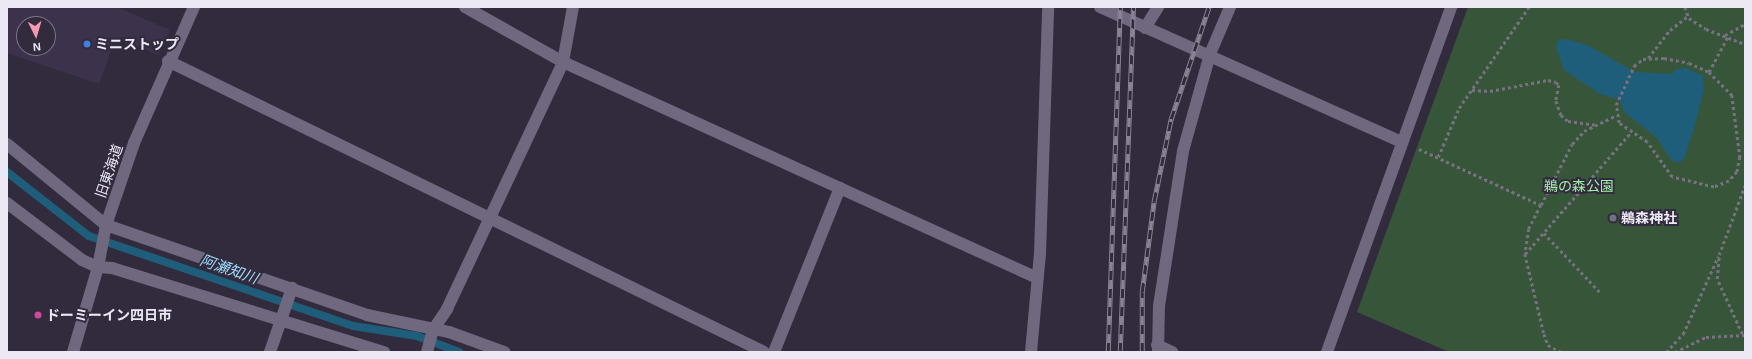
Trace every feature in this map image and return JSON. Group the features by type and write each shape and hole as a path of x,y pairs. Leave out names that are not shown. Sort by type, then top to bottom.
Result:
{"street":[{"name":"旧東海道","path":"73,352 105,227 168,61 194,7"},
{"path":"465,7 563,62 1035,277"},
{"path":"427,352 432,332 447,309 563,62 573,7"},
{"path":"1031,352 1035,277 1040,254 1048,7"},
{"path":"1100,7 1145,28 1210,54 1402,142"},
{"path":"1145,28 1158,7"},
{"path":"1172,352 1158,348 1159,306 1183,151 1210,54 1230,7"},
{"path":"1327,352 1451,7"},
{"path":"168,61 490,220 764,352"},
{"path":"7,144 105,227 291,292 367,316 504,352"},
{"path":"774,352 840,188"},
{"path":"7,203 82,260 97,262 112,268 281,318 384,352"},
{"path":"270,352 291,292"}],"path":[{"path":"1438,157 1459,108 1529,7"},
{"path":"1685,7 1688,16 1706,29 1745,44"},
{"path":"1561,352 1548,345 1544,334 1525,254 1529,229 1561,159 1584,132 1615,116 1634,66 1648,59 1670,30 1688,16"},
{"path":"1709,72 1726,36 1745,24"},
{"path":"1615,116 1631,132 1647,142 1666,169 1681,181 1714,187 1729,181 1737,172 1740,157 1735,102 1709,72 1689,63 1648,59"},
{"path":"1472,90 1490,91 1552,81 1559,85 1556,101 1562,115 1568,121 1595,125"},
{"path":"1525,254 1631,132"},
{"path":"1402,142 1541,205"},
{"path":"1666,352 1683,334 1719,255 1745,185"},
{"path":"1544,233 1600,292"},
{"path":"1675,352 1706,337 1744,335 1719,285 1719,255"}],"shaded area":[{"path":"7,7 117,7 170,30 158,55 116,37 99,84 7,53"}],"green space":[{"name":"鵜の森公園","path":"1468,7 1745,7 1745,352 1449,352 1357,312"}],"water":[{"path":"1567,39 1589,46 1635,72 1673,74 1675,69 1686,68 1703,76 1704,89 1698,114 1685,157 1680,163 1672,161 1657,138 1624,112 1620,100 1600,94 1564,70 1556,48 1558,40"}],"waterway":[{"name":"阿瀬知川","path":"7,172 89,236 353,326 417,336 459,352"}],"railway":[{"path":"1108,352 1120,7"},
{"path":"1120,352 1133,7"},
{"path":"1142,352 1142,292 1154,201 1171,119 1209,7"}],"place":[{"name":"ミニストップ","path":"87,44"},
{"name":"鵜森神社","path":"1613,218"},
{"name":"ドーミーイン四日市","path":"38,315"}]}
